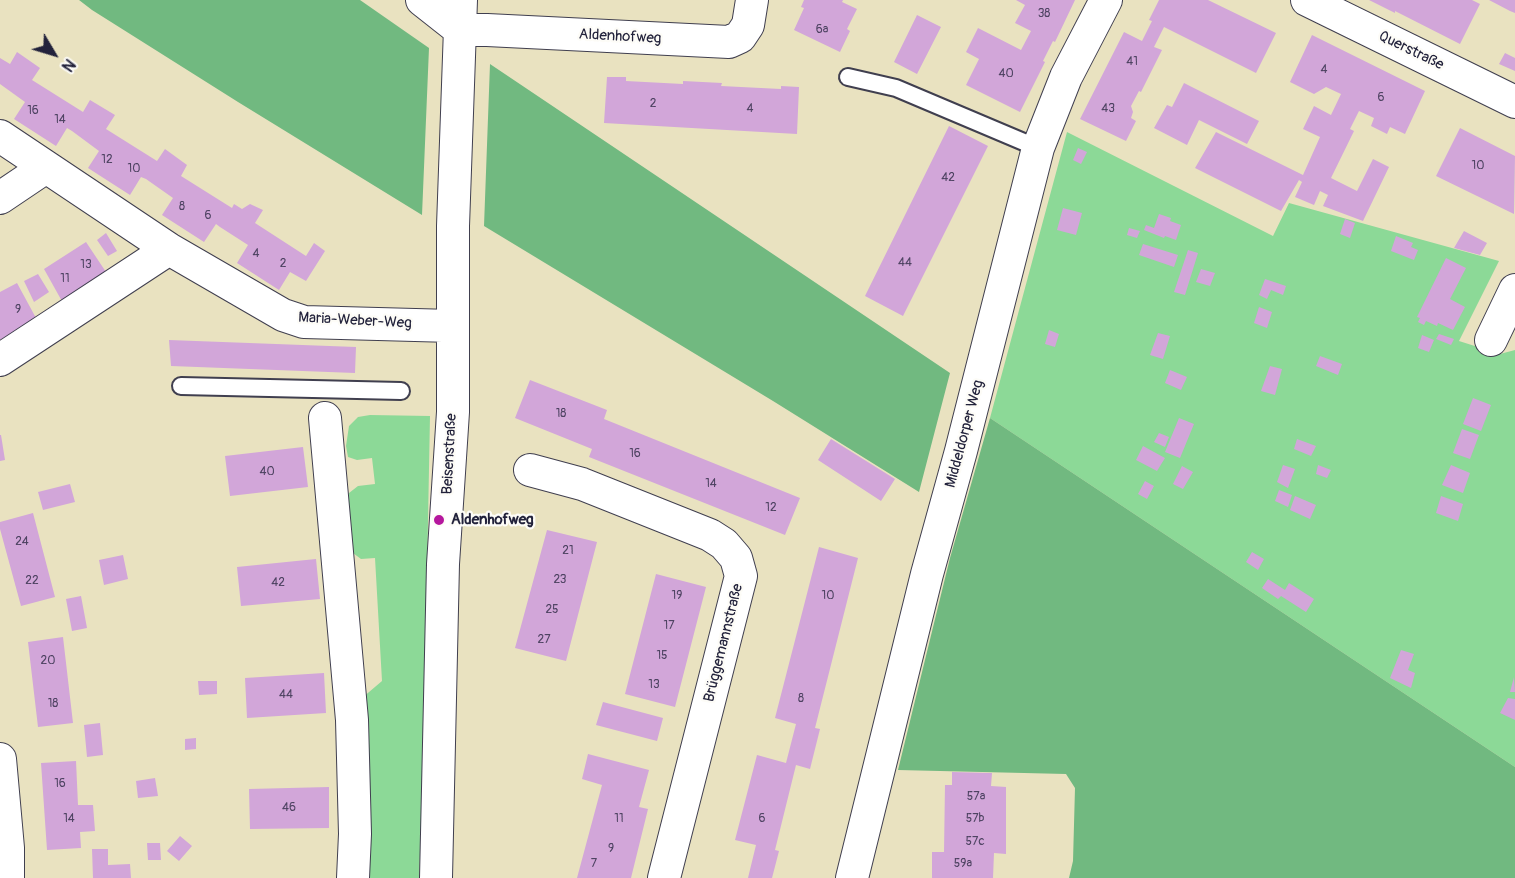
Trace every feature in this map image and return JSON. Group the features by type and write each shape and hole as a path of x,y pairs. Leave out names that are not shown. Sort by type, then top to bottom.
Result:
{"street":[{"path":"422,0 460,15"},
{"name":"Aldenhofweg","path":"460,15 487,30 729,42 740,37 748,25 752,0"},
{"name":"Middeldorper Weg","path":"852,878 927,574 961,451 1038,148 1066,77 1106,0"},
{"name":"Querstraße","path":"1307,0 1515,102"},
{"name":"Beisenstraße","path":"436,878 443,564 453,412 453,226 460,15"},
{"name":"Maria-Weber-Weg","path":"0,136 169,249 283,315 304,322 452,326"},
{"path":"0,198 46,167"},
{"path":"0,360 169,249"},
{"path":"1491,340 1515,290"},
{"path":"324,404 352,720 355,834 353,878"},
{"name":"Brüggemannstraße","path":"530,470 582,484 710,535 724,544 736,558 741,576 664,878"},
{"path":"0,759 8,848 8,878"}],"lane":[{"path":"848,77 896,88 1038,148"},
{"path":"181,386 324,404 400,391"}],"green space":[{"path":"79,0 360,0 429,48 422,215 238,102"},
{"path":"490,64 950,373 919,492 484,226"},
{"path":"1067,132 1273,236 1289,203 1499,261 1459,341 1500,354 1515,350 1515,767 990,418"},
{"path":"370,415 430,416 419,878 367,878 362,698 382,681 375,558 361,559 349,550 344,505 349,493 358,486 375,484 372,458 357,460 348,457 346,446 349,426 358,417"},
{"path":"990,418 1515,767 1515,878 1069,878 1073,861 1075,788 1066,774 898,770 950,558"}],"building":[{"path":"804,0 843,0 842,2 857,9 847,29 850,31 840,52 794,30 804,8 801,7"},
{"path":"1016,0 1075,0 1055,42 1053,41 1043,61 1045,62 1020,112 966,85 979,59 966,52 978,28 1021,50 1031,31 1015,23 1025,5"},
{"path":"1159,0 1208,0 1276,33 1256,73 1164,27 1154,47 1162,50 1141,92 1139,91 1131,106 1133,112 1131,118 1136,121 1126,141 1080,119 1124,32 1142,41"},
{"path":"1369,0 1472,0 1480,4 1460,44"},
{"path":"1489,0 1515,0 1515,13 1510,11"},
{"path":"917,15 941,27 917,74 894,62"},
{"path":"1312,35 1425,91 1405,134 1390,127 1387,134 1371,126 1374,118 1359,111 1350,129 1354,131 1331,178 1357,191 1373,159 1389,167 1363,221 1323,206 1328,195 1320,191 1314,205 1295,197 1302,182 1299,180 1281,211 1195,168 1216,132 1303,175 1320,137 1303,129 1314,106 1331,115 1341,94 1326,87 1314,94 1290,82"},
{"path":"17,52 40,68 32,80 83,112 90,100 115,115 106,129 157,161 165,149 187,165 181,176 232,208 234,204 242,209 250,204 263,210 255,223 306,256 314,243 325,251 306,281 290,272 279,290 237,263 248,245 216,224 204,242 162,215 173,198 146,179 141,177 130,195 88,168 99,151 72,131 67,128 56,146 14,119 25,102 0,84 0,58 10,64"},
{"path":"1505,53 1515,58 1515,71 1499,64"},
{"path":"607,77 626,77 626,81 683,84 683,81 722,83 721,86 781,89 781,86 799,87 797,134 604,123"},
{"path":"1184,83 1259,121 1247,144 1199,120 1187,145 1154,128 1167,105 1172,107"},
{"path":"949,126 988,146 903,316 865,296"},
{"path":"1460,128 1515,156 1514,214 1436,176"},
{"path":"1078,148 1087,152 1081,164 1073,160"},
{"path":"1063,208 1082,213 1076,235 1057,230"},
{"path":"1159,214 1181,225 1176,240 1144,230 1146,225 1154,228"},
{"path":"1345,219 1355,223 1350,238 1340,234"},
{"path":"1129,228 1140,231 1137,238 1127,235"},
{"path":"1464,231 1487,243 1480,255 1454,248"},
{"path":"106,233 117,251 108,256 97,240"},
{"path":"1396,236 1413,243 1411,247 1418,250 1414,260 1391,251"},
{"path":"86,242 108,275 63,303 44,269"},
{"path":"1143,244 1178,255 1174,267 1139,255"},
{"path":"1188,250 1198,253 1185,295 1174,292"},
{"path":"1446,258 1466,268 1450,299 1465,307 1453,330 1438,323 1437,326 1426,321 1424,325 1418,322 1420,318 1417,317"},
{"path":"1201,269 1215,273 1210,286 1196,282"},
{"path":"38,274 49,292 34,302 24,281"},
{"path":"1265,279 1286,286 1283,295 1271,290 1267,299 1259,295"},
{"path":"17,283 36,318 0,340 0,292"},
{"path":"1259,307 1272,312 1267,328 1254,323"},
{"path":"1049,330 1059,334 1055,347 1045,344"},
{"path":"1158,333 1170,336 1163,359 1150,355"},
{"path":"1439,334 1454,339 1451,345 1436,339"},
{"path":"1422,335 1434,340 1429,352 1418,348"},
{"path":"169,340 356,347 355,373 171,366"},
{"path":"1320,356 1342,364 1338,375 1316,366"},
{"path":"1270,366 1282,369 1275,395 1261,391"},
{"path":"1170,370 1187,377 1181,390 1165,383"},
{"path":"530,380 607,410 604,419 800,498 785,535 589,457 592,449 515,418"},
{"path":"1473,398 1491,405 1481,431 1463,424"},
{"path":"1179,418 1194,424 1180,458 1165,452"},
{"path":"1462,429 1479,435 1470,459 1453,453"},
{"path":"1159,433 1169,437 1165,447 1154,442"},
{"path":"0,435 5,460 0,461"},
{"path":"831,439 895,479 881,501 818,460"},
{"path":"1297,439 1316,446 1311,456 1294,449"},
{"path":"1143,446 1165,458 1157,471 1136,460"},
{"path":"303,447 308,487 230,496 225,456"},
{"path":"1283,465 1295,469 1288,488 1277,482"},
{"path":"1318,465 1331,470 1327,478 1316,474"},
{"path":"1451,465 1470,473 1463,493 1442,485"},
{"path":"1182,466 1193,472 1183,489 1173,484"},
{"path":"1145,481 1154,486 1147,499 1138,494"},
{"path":"70,484 75,502 43,510 38,492"},
{"path":"1279,490 1292,495 1288,507 1275,501"},
{"path":"1295,496 1316,505 1310,519 1290,510"},
{"path":"1441,496 1463,504 1458,521 1436,513"},
{"path":"33,513 55,597 21,606 0,522"},
{"path":"547,530 597,542 566,661 515,648"},
{"path":"819,547 858,558 815,728 820,729 810,769 796,765 775,850 779,851 772,878 748,878 756,845 735,840 757,755 786,763 796,724 775,718"},
{"path":"1252,552 1264,559 1258,570 1246,562"},
{"path":"123,555 128,579 104,585 99,560"},
{"path":"316,559 320,599 241,606 237,567"},
{"path":"656,574 706,587 675,707 625,694"},
{"path":"1268,579 1285,590 1289,583 1314,599 1306,612 1281,596 1278,599 1262,588"},
{"path":"81,596 87,628 72,631 66,599"},
{"path":"63,637 73,723 38,727 28,642"},
{"path":"1401,650 1414,654 1408,670 1415,673 1411,688 1390,678"},
{"path":"324,673 326,713 247,718 245,678"},
{"path":"1514,677 1515,692 1510,692"},
{"path":"198,681 217,681 217,694 199,695"},
{"path":"1508,698 1515,699 1515,720 1500,713"},
{"path":"603,702 663,718 657,741 596,725"},
{"path":"100,723 103,755 87,757 84,725"},
{"path":"196,738 196,749 185,750 185,739"},
{"path":"588,754 649,770 639,807 648,809 631,878 577,878 602,785 582,779"},
{"path":"76,761 78,805 93,805 95,831 80,832 81,848 47,850 41,763"},
{"path":"952,772 992,773 991,786 1006,787 1006,854 994,853 993,878 932,878 932,852 944,852 945,785 952,785"},
{"path":"155,778 158,796 138,798 136,781"},
{"path":"329,787 329,828 250,829 249,789"},
{"path":"180,836 192,846 179,861 167,851"},
{"path":"147,843 160,843 161,860 148,860"},
{"path":"92,849 108,849 108,865 130,864 131,878 93,878"}],"place":[{"name":"Aldenhofweg","path":"439,520"}]}
